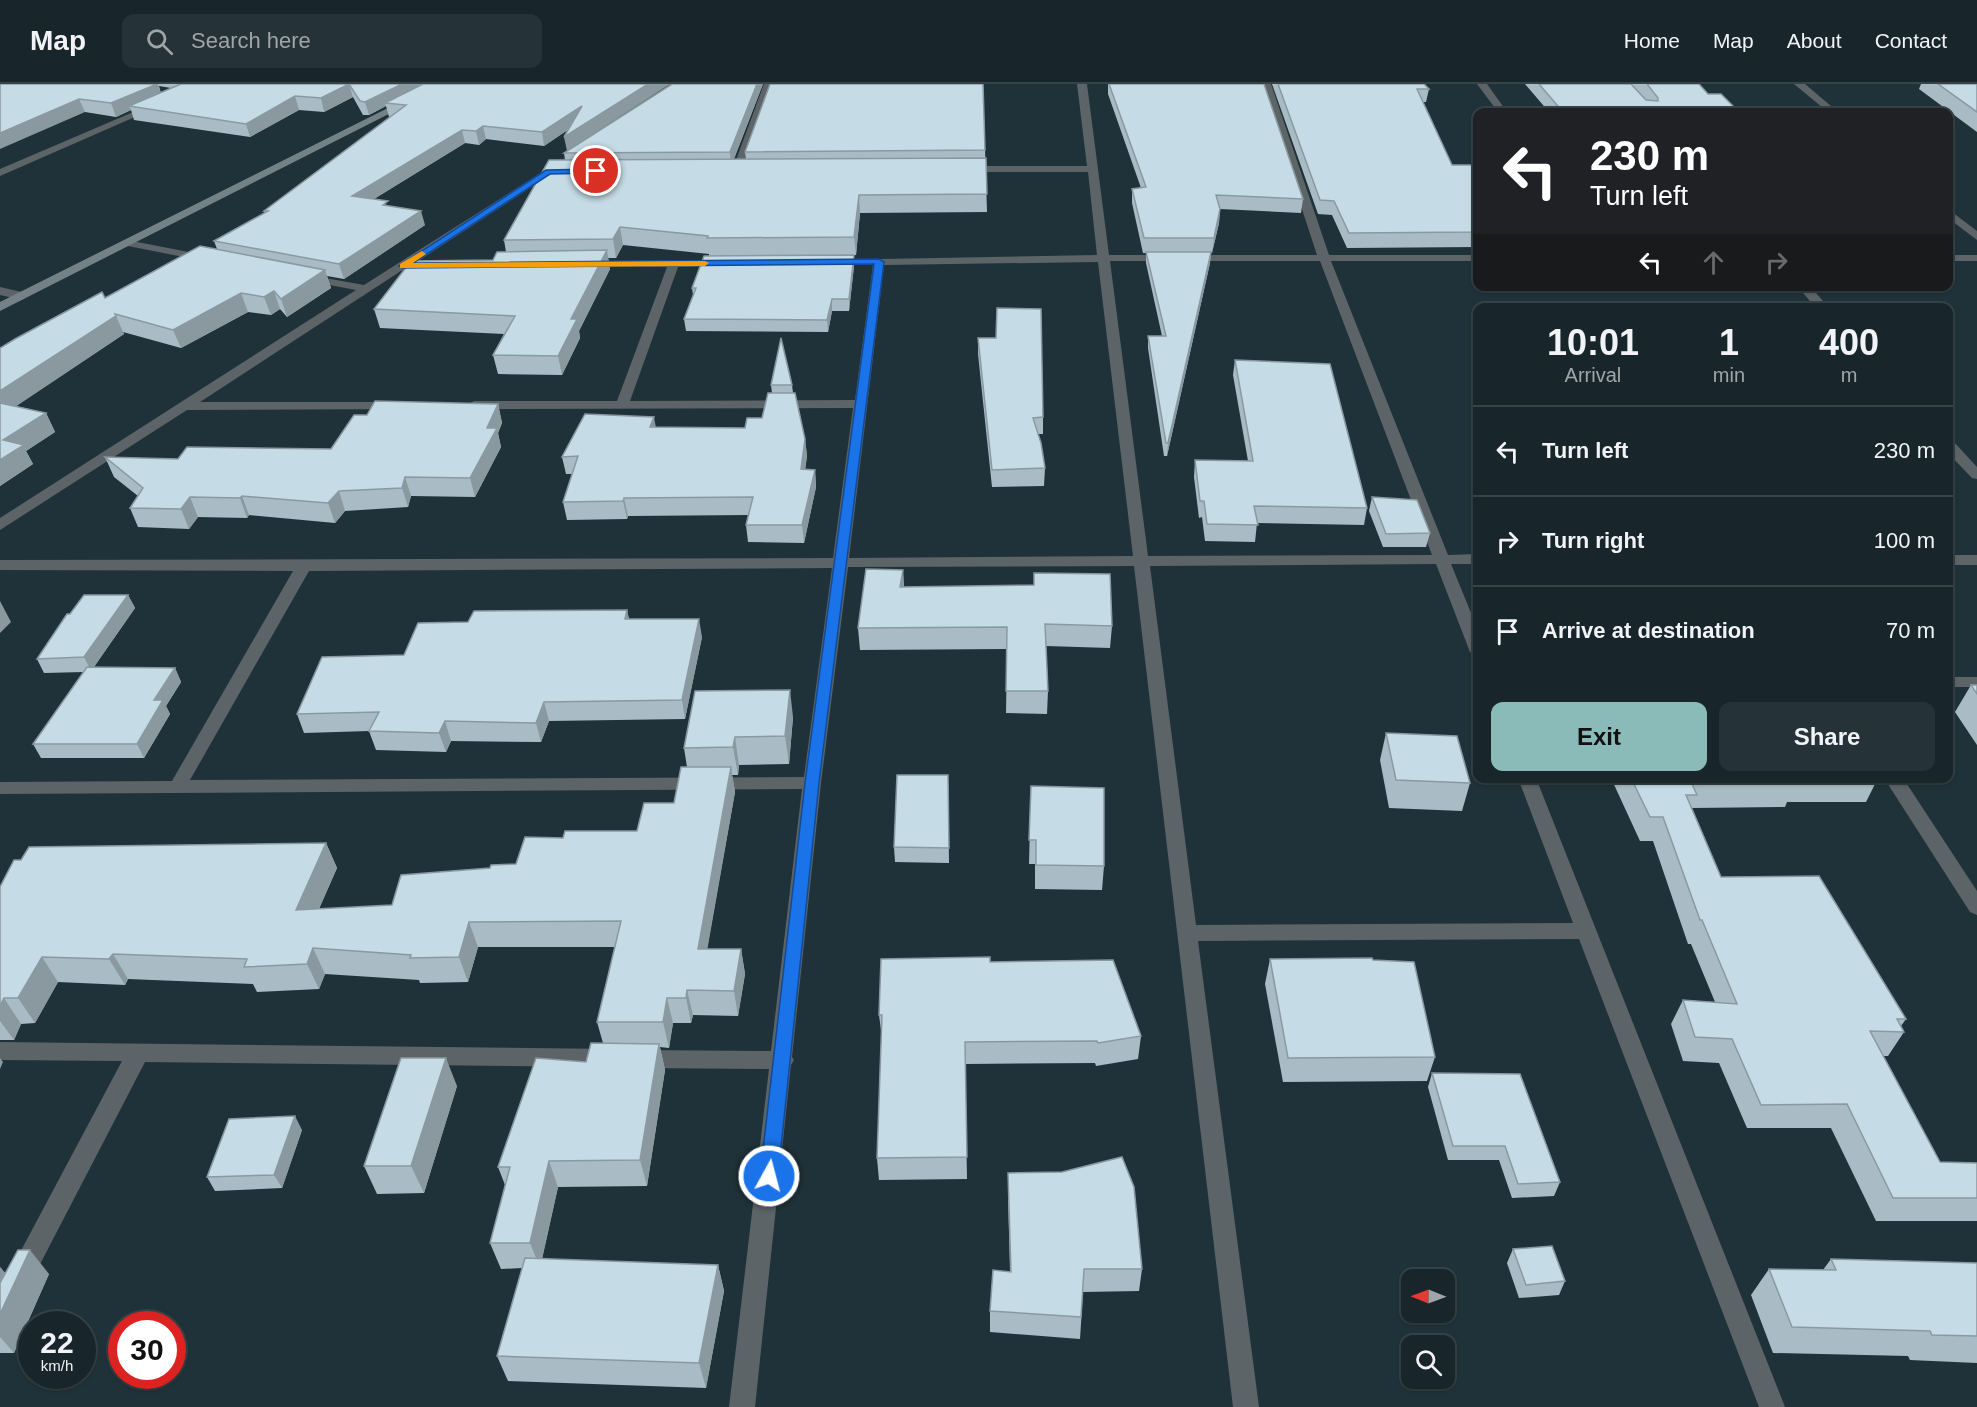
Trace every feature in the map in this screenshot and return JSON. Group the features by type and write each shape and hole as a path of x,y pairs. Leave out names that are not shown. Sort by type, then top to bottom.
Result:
{"street":[{"path":"0,307 442,84"},
{"path":"737,171 769,84"},
{"path":"1082,84 1246,1407"},
{"path":"1266,84 1324,258 1473,639"},
{"path":"1482,84 1500,108"},
{"path":"1799,84 1828,108"},
{"path":"0,173 170,99"},
{"path":"0,525 548,172 570,165"},
{"path":"950,170 1092,169"},
{"path":"725,171 749,170"},
{"path":"1953,216 1977,237"},
{"path":"127,243 219,260"},
{"path":"822,262 1104,258 1473,258"},
{"path":"1953,258 1977,258"},
{"path":"742,1407 783,1060 812,783 843,561 879,262"},
{"path":"621,405 674,263"},
{"path":"568,264 742,263"},
{"path":"403,266 450,266"},
{"path":"298,276 367,289"},
{"path":"0,291 22,296"},
{"path":"1808,291 1818,303"},
{"path":"456,405 862,404"},
{"path":"185,406 409,406"},
{"path":"1953,449 1977,475"},
{"path":"0,565 304,566 1473,559"},
{"path":"1953,560 1977,560"},
{"path":"178,786 304,566"},
{"path":"1953,682 1977,682"},
{"path":"0,788 812,783"},
{"path":"1529,783 1772,1407"},
{"path":"1896,783 1977,907"},
{"path":"1187,933 1586,931"},
{"path":"0,1051 783,1060"},
{"path":"0,1315 138,1053"}],"building":[{"path":"0,84 157,84 111,103 79,99 0,133"},
{"path":"181,84 349,84 321,98 295,96 246,124 129,106"},
{"path":"349,84 402,84 365,102 360,101"},
{"path":"423,84 648,84 564,137 582,106 542,132 483,126 476,131 462,130 352,196 388,201 383,205 421,211 339,264 214,241 268,211 264,211 406,105 385,103"},
{"path":"672,84 757,84 730,152 564,153"},
{"path":"770,84 983,84 985,150 745,152"},
{"path":"1109,84 1264,84 1303,199 1216,195 1220,209 1214,238 1144,238 1132,189 1146,187"},
{"path":"1278,84 1424,84 1429,89 1417,89 1452,165 1473,165 1473,232 1349,233 1334,201 1320,200"},
{"path":"1539,84 1631,84 1646,100 1658,101 1647,84 1699,84 1708,94 1721,94 1735,108 1560,108"},
{"path":"1938,84 1977,84 1977,112"},
{"path":"986,158 987,194 859,195 854,237 707,238 708,236 620,227 613,239 504,240 549,160"},
{"path":"200,246 325,270 281,299 274,291 264,297 241,293 173,330 115,314 116,316 0,391 0,348 102,292 105,298"},
{"path":"607,250 571,319 577,319 558,356 493,355 515,316 374,309 411,261 493,260 497,252"},
{"path":"1146,252 1211,252 1168,443 1166,443 1148,336 1166,336"},
{"path":"854,255 849,299 832,299 827,320 684,319 696,288 692,288 704,256"},
{"path":"997,308 1041,309 1043,417 1033,418 1041,443 1045,468 992,470 978,338 996,338"},
{"path":"781,338 792,385 771,385"},
{"path":"1235,360 1330,364 1367,508 1254,506 1258,525 1207,524 1204,501 1200,501 1195,460 1253,461"},
{"path":"768,393 795,393 805,439 801,469 815,470 802,525 746,525 753,497 624,498 623,501 563,502 578,456 562,457 585,414 654,417 650,427 745,428 747,418 762,418"},
{"path":"375,401 498,404 487,428 497,428 470,478 405,477 402,488 339,491 328,503 242,496 240,498 190,497 181,509 130,508 143,488 105,457 178,459 187,447 331,449 354,415 367,415"},
{"path":"0,403 46,413 3,440 24,445 0,460"},
{"path":"1372,497 1417,500 1430,533 1386,534"},
{"path":"866,569 903,570 900,587 1034,585 1034,573 1110,574 1112,626 1045,624 1048,691 1006,691 1007,627 858,628"},
{"path":"84,595 128,595 84,657 37,659 67,614 70,614"},
{"path":"627,610 625,619 699,619 682,700 544,702 536,723 445,721 439,733 369,731 379,712 297,714 322,657 404,655 418,623 468,622 474,611"},
{"path":"87,667 175,668 154,700 163,700 137,744 33,744"},
{"path":"1971,685 1977,685 1977,694"},
{"path":"790,690 785,736 735,737 733,747 684,748 695,691"},
{"path":"1386,733 1457,736 1470,783 1396,780"},
{"path":"681,767 731,767 698,949 741,949 734,991 687,990 686,998 667,998 663,1022 597,1022 621,921 469,922 459,957 410,958 411,955 313,948 307,964 244,967 247,959 113,954 109,959 42,957 18,998 4,998 0,1006 0,887 14,860 21,860 29,847 326,843 296,910 392,905 401,875 516,864 525,837 563,838 565,831 637,831 644,803 674,803"},
{"path":"897,775 948,775 949,848 894,847"},
{"path":"1633,783 1797,783 1692,784 1697,795 1686,795 1721,877 1819,876 1906,1019 1897,1019 1904,1032 1870,1031 1940,1162 1977,1163 1977,1198 1893,1198 1847,1104 1761,1105 1732,1039 1695,1037 1683,1000 1737,1004 1702,920 1700,920 1663,817 1650,817"},
{"path":"1031,786 1104,788 1104,866 1036,865 1036,840 1029,840"},
{"path":"990,957 990,962 1113,960 1141,1036 1098,1043 1097,1041 965,1042 967,1157 877,1158 882,1015 879,1015 881,959"},
{"path":"1372,958 1373,960 1414,962 1435,1057 1288,1058 1270,959"},
{"path":"591,1043 659,1044 640,1160 549,1161 530,1243 490,1243 510,1167 498,1167 536,1058 586,1062"},
{"path":"401,1058 446,1058 411,1166 364,1166"},
{"path":"1432,1073 1520,1074 1560,1182 1518,1184 1505,1146 1453,1146"},
{"path":"295,1116 274,1175 207,1177 229,1119"},
{"path":"1122,1157 1134,1187 1142,1269 1084,1269 1081,1317 990,1311 993,1270 1011,1272 1008,1173 1062,1172"},
{"path":"1552,1246 1565,1281 1526,1285 1513,1249"},
{"path":"18,1250 30,1250 0,1314 0,1283"},
{"path":"525,1258 718,1265 699,1363 497,1356"},
{"path":"1831,1259 1977,1263 1977,1336 1932,1335 1930,1331 1792,1327 1769,1269 1836,1270"}],"slow traffic":[{"path":"422,254 403,266 705,263"}],"route":[{"path":"596,171 548,172 403,266 879,262 843,561 812,783 769,1176"}]}
